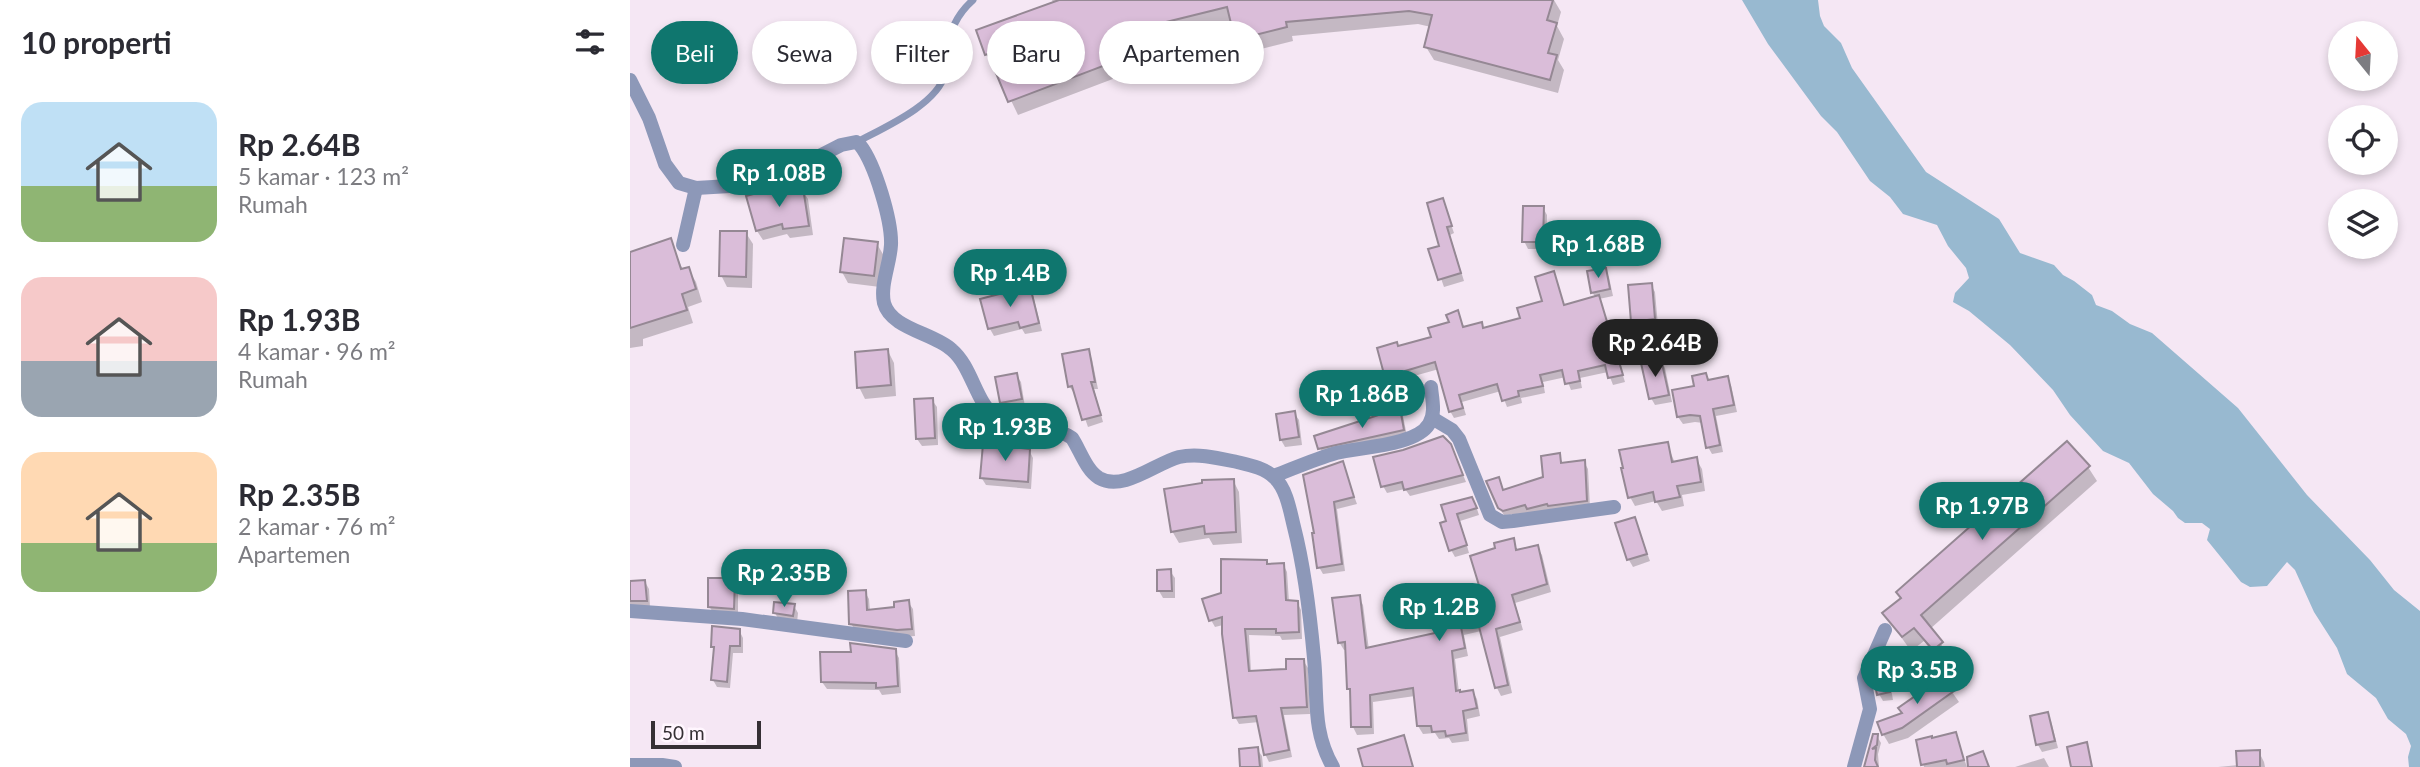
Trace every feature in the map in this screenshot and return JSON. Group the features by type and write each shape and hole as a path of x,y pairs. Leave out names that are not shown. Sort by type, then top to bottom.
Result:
{"street":[{"path":"630,80 649,118 665,164 678,183 696,188 747,185 802,165 841,145 856,142 865,153 884,201 890,227 890,253 883,293 888,312 903,325 932,336 954,351 983,401 995,416 1067,435 1072,438 1094,473 1106,480 1130,479 1166,461 1191,455 1213,456 1249,464 1274,477 1285,494 1306,576 1318,733 1333,767"},
{"path":"683,245 696,188"},
{"path":"1274,477 1338,453 1409,438 1429,425 1433,402 1431,387"},
{"path":"1432,418 1452,430 1459,439 1486,506 1494,519 1502,522 1513,521 1614,506"},
{"path":"630,611 742,619 906,642"},
{"path":"1854,767 1870,709 1864,678 1885,630"},
{"path":"630,765 676,767"}],"lane":[{"path":"856,142 900,119 924,102 938,87 945,74 951,28 973,0"}],"water":[{"path":"1742,0 1818,0 1824,26 1841,43 1852,68 1926,172 1999,219 2020,253 2054,265 2063,275 2092,295 2096,305 2152,333 2238,408 2307,495 2370,560 2394,590 2420,611 2420,767 2409,767 2411,746 2406,734 2388,719 2376,698 2347,674 2337,648 2314,612 2295,570 2287,562 2267,586 2250,587 2241,582 2207,540 2210,529 2202,523 2185,523 2178,518 2153,494 2129,463 2103,451 2070,415 2053,390 2010,345 1969,311 1953,302 1955,293 1969,278 1966,268 1948,246 1937,225 1903,214 1890,197 1870,181 1837,132 1821,116 1768,44"}],"building":[{"path":"1059,0 1553,0 1547,20 1557,23 1548,53 1557,55 1550,80 1424,47 1432,15 1409,11 1286,22 1287,27 1264,33 1264,21 1230,21 1227,7 1170,21 1099,21 1099,68 1085,73 1085,21 1001,21"},
{"path":"987,26 987,54 985,55 976,30"},
{"path":"1000,84 1055,84 1008,102"},
{"path":"803,188 809,226 783,229 782,224 756,231 746,196 769,190 769,193"},
{"path":"1443,198 1452,226 1447,227 1461,273 1438,280 1428,249 1439,246 1427,203"},
{"path":"1523,206 1544,206 1543,242 1522,242"},
{"path":"720,231 747,231 746,277 719,276"},
{"path":"671,238 681,269 689,267 696,289 682,294 687,310 630,328 630,252"},
{"path":"844,238 878,242 874,276 840,272"},
{"path":"1606,268 1610,289 1591,293 1587,271"},
{"path":"1554,271 1564,305 1599,295 1623,375 1608,378 1605,365 1578,371 1580,381 1565,384 1562,370 1540,375 1543,386 1518,391 1519,396 1502,401 1497,384 1459,395 1463,408 1449,412 1435,362 1405,371 1409,402 1319,409 1317,375 1339,373 1341,398 1388,389 1377,348 1397,342 1398,346 1431,337 1428,328 1449,322 1446,315 1458,310 1463,327 1482,322 1483,328 1520,318 1517,308 1542,301 1535,277"},
{"path":"1652,283 1655,319 1631,322 1628,285"},
{"path":"1030,286 1039,323 1020,328 1018,322 988,329 980,299"},
{"path":"888,349 891,385 857,388 855,352"},
{"path":"1089,349 1095,382 1091,382 1101,415 1082,420 1072,386 1068,387 1062,354"},
{"path":"1661,359 1669,395 1649,399 1641,363"},
{"path":"1017,373 1022,399 1000,403 995,377"},
{"path":"1706,373 1708,380 1728,376 1734,405 1713,409 1720,445 1706,448 1700,416 1677,417 1672,390 1694,386 1692,376"},
{"path":"933,398 935,438 916,439 914,399"},
{"path":"1400,408 1404,430 1318,449 1314,436"},
{"path":"1295,411 1299,437 1280,440 1276,414"},
{"path":"1443,436 1451,444 1463,475 1404,490 1402,482 1381,487 1373,457"},
{"path":"2067,441 2090,466 1921,615 1943,642 1933,650 1914,628 1902,637 1882,613 1901,598 1896,592"},
{"path":"1668,442 1672,462 1697,457 1701,482 1677,486 1680,497 1655,502 1653,492 1628,498 1619,450"},
{"path":"983,444 1030,449 1028,482 980,478"},
{"path":"1560,453 1561,463 1585,460 1587,501 1547,504 1527,509 1525,505 1503,511 1498,508 1486,481 1499,477 1503,490 1543,477 1541,456"},
{"path":"1343,461 1354,497 1334,502 1342,564 1317,568 1314,533 1303,475"},
{"path":"1234,479 1236,532 1205,534 1204,526 1171,532 1164,489 1202,483 1202,480"},
{"path":"1472,497 1477,508 1457,514 1467,545 1449,551 1440,523 1446,521 1441,505"},
{"path":"1635,517 1647,554 1627,560 1615,523"},
{"path":"1514,538 1516,550 1538,545 1547,584 1512,595 1520,622 1496,629 1508,685 1495,688 1478,623 1461,627 1465,648 1452,651 1456,691 1473,690 1477,708 1463,711 1466,733 1446,736 1445,731 1432,732 1431,726 1417,726 1413,688 1370,695 1371,727 1351,727 1345,642 1338,643 1332,598 1360,595 1366,648 1435,633 1433,625 1449,621 1446,606 1470,602 1469,594 1481,592 1470,556 1495,548 1494,543"},
{"path":"1221,559 1284,563 1286,600 1298,601 1299,632 1276,633 1276,629 1245,629 1249,671 1286,669 1286,659 1304,659 1307,707 1281,708 1289,750 1264,755 1256,716 1233,718 1222,617 1209,621 1202,599 1221,593"},
{"path":"1171,569 1172,591 1157,591 1157,570"},
{"path":"708,578 735,578 734,609 708,607"},
{"path":"645,580 647,601 630,601 630,581"},
{"path":"866,590 867,610 894,607 894,602 909,600 912,629 897,630 849,624 848,591"},
{"path":"774,602 795,604 793,616 773,613"},
{"path":"712,626 740,629 740,646 730,646 727,682 711,680 714,647 711,647"},
{"path":"850,643 896,649 898,686 876,688 876,683 821,682 820,652 851,652"},
{"path":"1887,673 1890,692 1877,695 1874,679 1876,675"},
{"path":"1944,676 1954,691 1902,728 1882,735 1877,722 1902,713 1898,708"},
{"path":"2048,712 2055,741 2036,745 2030,716"},
{"path":"1956,732 1964,760 1921,765 1916,740"},
{"path":"1873,734 1878,734 1877,745 1872,749 1876,748 1875,760 1878,767 1864,767"},
{"path":"1404,735 1413,767 1363,767 1358,749"},
{"path":"2087,742 2092,767 2071,767 2067,747"},
{"path":"1258,747 1260,767 1240,767 1239,749"},
{"path":"2260,750 2260,767 2237,767 2236,751"},
{"path":"1983,751 1989,767 1968,767 1967,757"}]}
